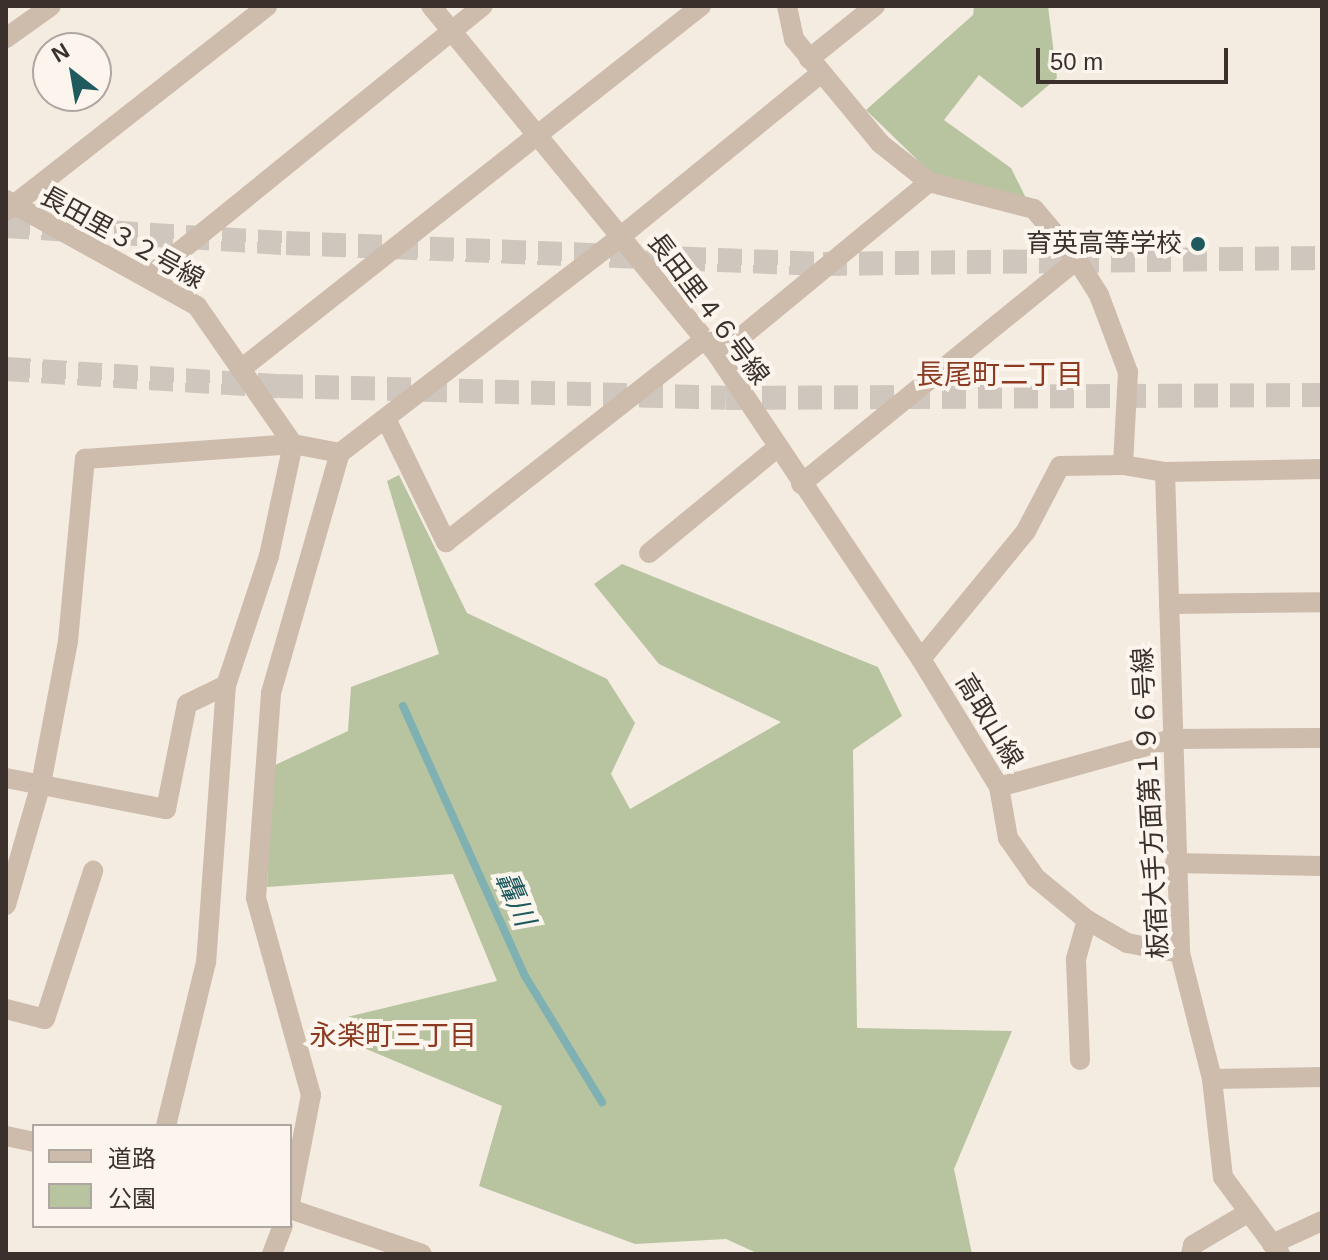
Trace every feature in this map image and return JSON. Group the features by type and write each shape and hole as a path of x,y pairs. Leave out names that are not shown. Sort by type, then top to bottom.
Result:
{"street":[{"path":"6,38 51,6"},
{"path":"8,206 267,6"},
{"path":"431,6 620,237 814,66 875,6"},
{"path":"148,277 483,6"},
{"path":"241,369 701,6"},
{"path":"787,6 794,39 881,144 929,182 1034,209 1077,260 1099,295 1128,372 1123,465"},
{"path":"718,356 929,182"},
{"name":"長田里３２号線","path":"8,206 148,277 197,306 293,444"},
{"name":"長田里４６号線","path":"340,453 387,421 620,237 718,356 921,659"},
{"path":"801,484 1077,260"},
{"path":"387,421 446,542 705,339"},
{"path":"166,1124 206,962 226,685 269,556 293,444"},
{"path":"6,905 41,784 68,641 85,459 293,444 340,453 271,693 256,898 311,1095 292,1193"},
{"path":"649,553 777,448"},
{"path":"921,659 1026,531 1060,466 1123,465 1165,472 1322,469"},
{"name":"板宿大手方面第１９６号線","path":"1165,472 1180,953 1212,1079 1223,1177 1249,1212"},
{"path":"1169,604 1322,602"},
{"name":"高取山線","path":"921,659 999,787 1008,838 1036,878 1087,920 1127,943 1180,953"},
{"path":"6,778 166,809 187,704 226,685"},
{"path":"999,787 1172,739 1322,738"},
{"path":"1175,863 1322,866"},
{"path":"6,1009 45,1019 93,871"},
{"path":"1080,1060 1076,959 1087,920"},
{"path":"1212,1079 1322,1077"},
{"path":"6,1136 32,1142"},
{"path":"292,1210 422,1254"},
{"path":"1191,1254 1193,1245 1249,1212 1276,1249 1322,1221"},
{"path":"272,1254 282,1228"}],"green space":[{"path":"974,6 1048,6 1057,78 1022,108 979,75 944,120 1011,168 1027,200 933,175 866,110 973,15"},
{"path":"399,475 467,613 607,679 635,723 611,774 630,809 781,722 659,664 594,584 622,564 878,667 902,716 853,750 857,1028 1012,1031 954,1169 972,1254 759,1254 726,1239 635,1244 479,1186 502,1106 352,1043 347,1017 497,981 453,874 267,887 273,766 348,731 351,687 439,654 387,481"}],"waterway":[{"name":"轟川","path":"403,706 525,976 602,1102"}],"tunnel":[{"path":"6,226 286,243 823,264 1322,258"},
{"path":"6,369 279,386 726,398 1322,395"}],"place":[{"name":"育英高等学校","path":"1198,244"}],"district":[{"name":"長尾町二丁目","path":"1000,375"},
{"name":"永楽町三丁目","path":"393,1036"}]}
